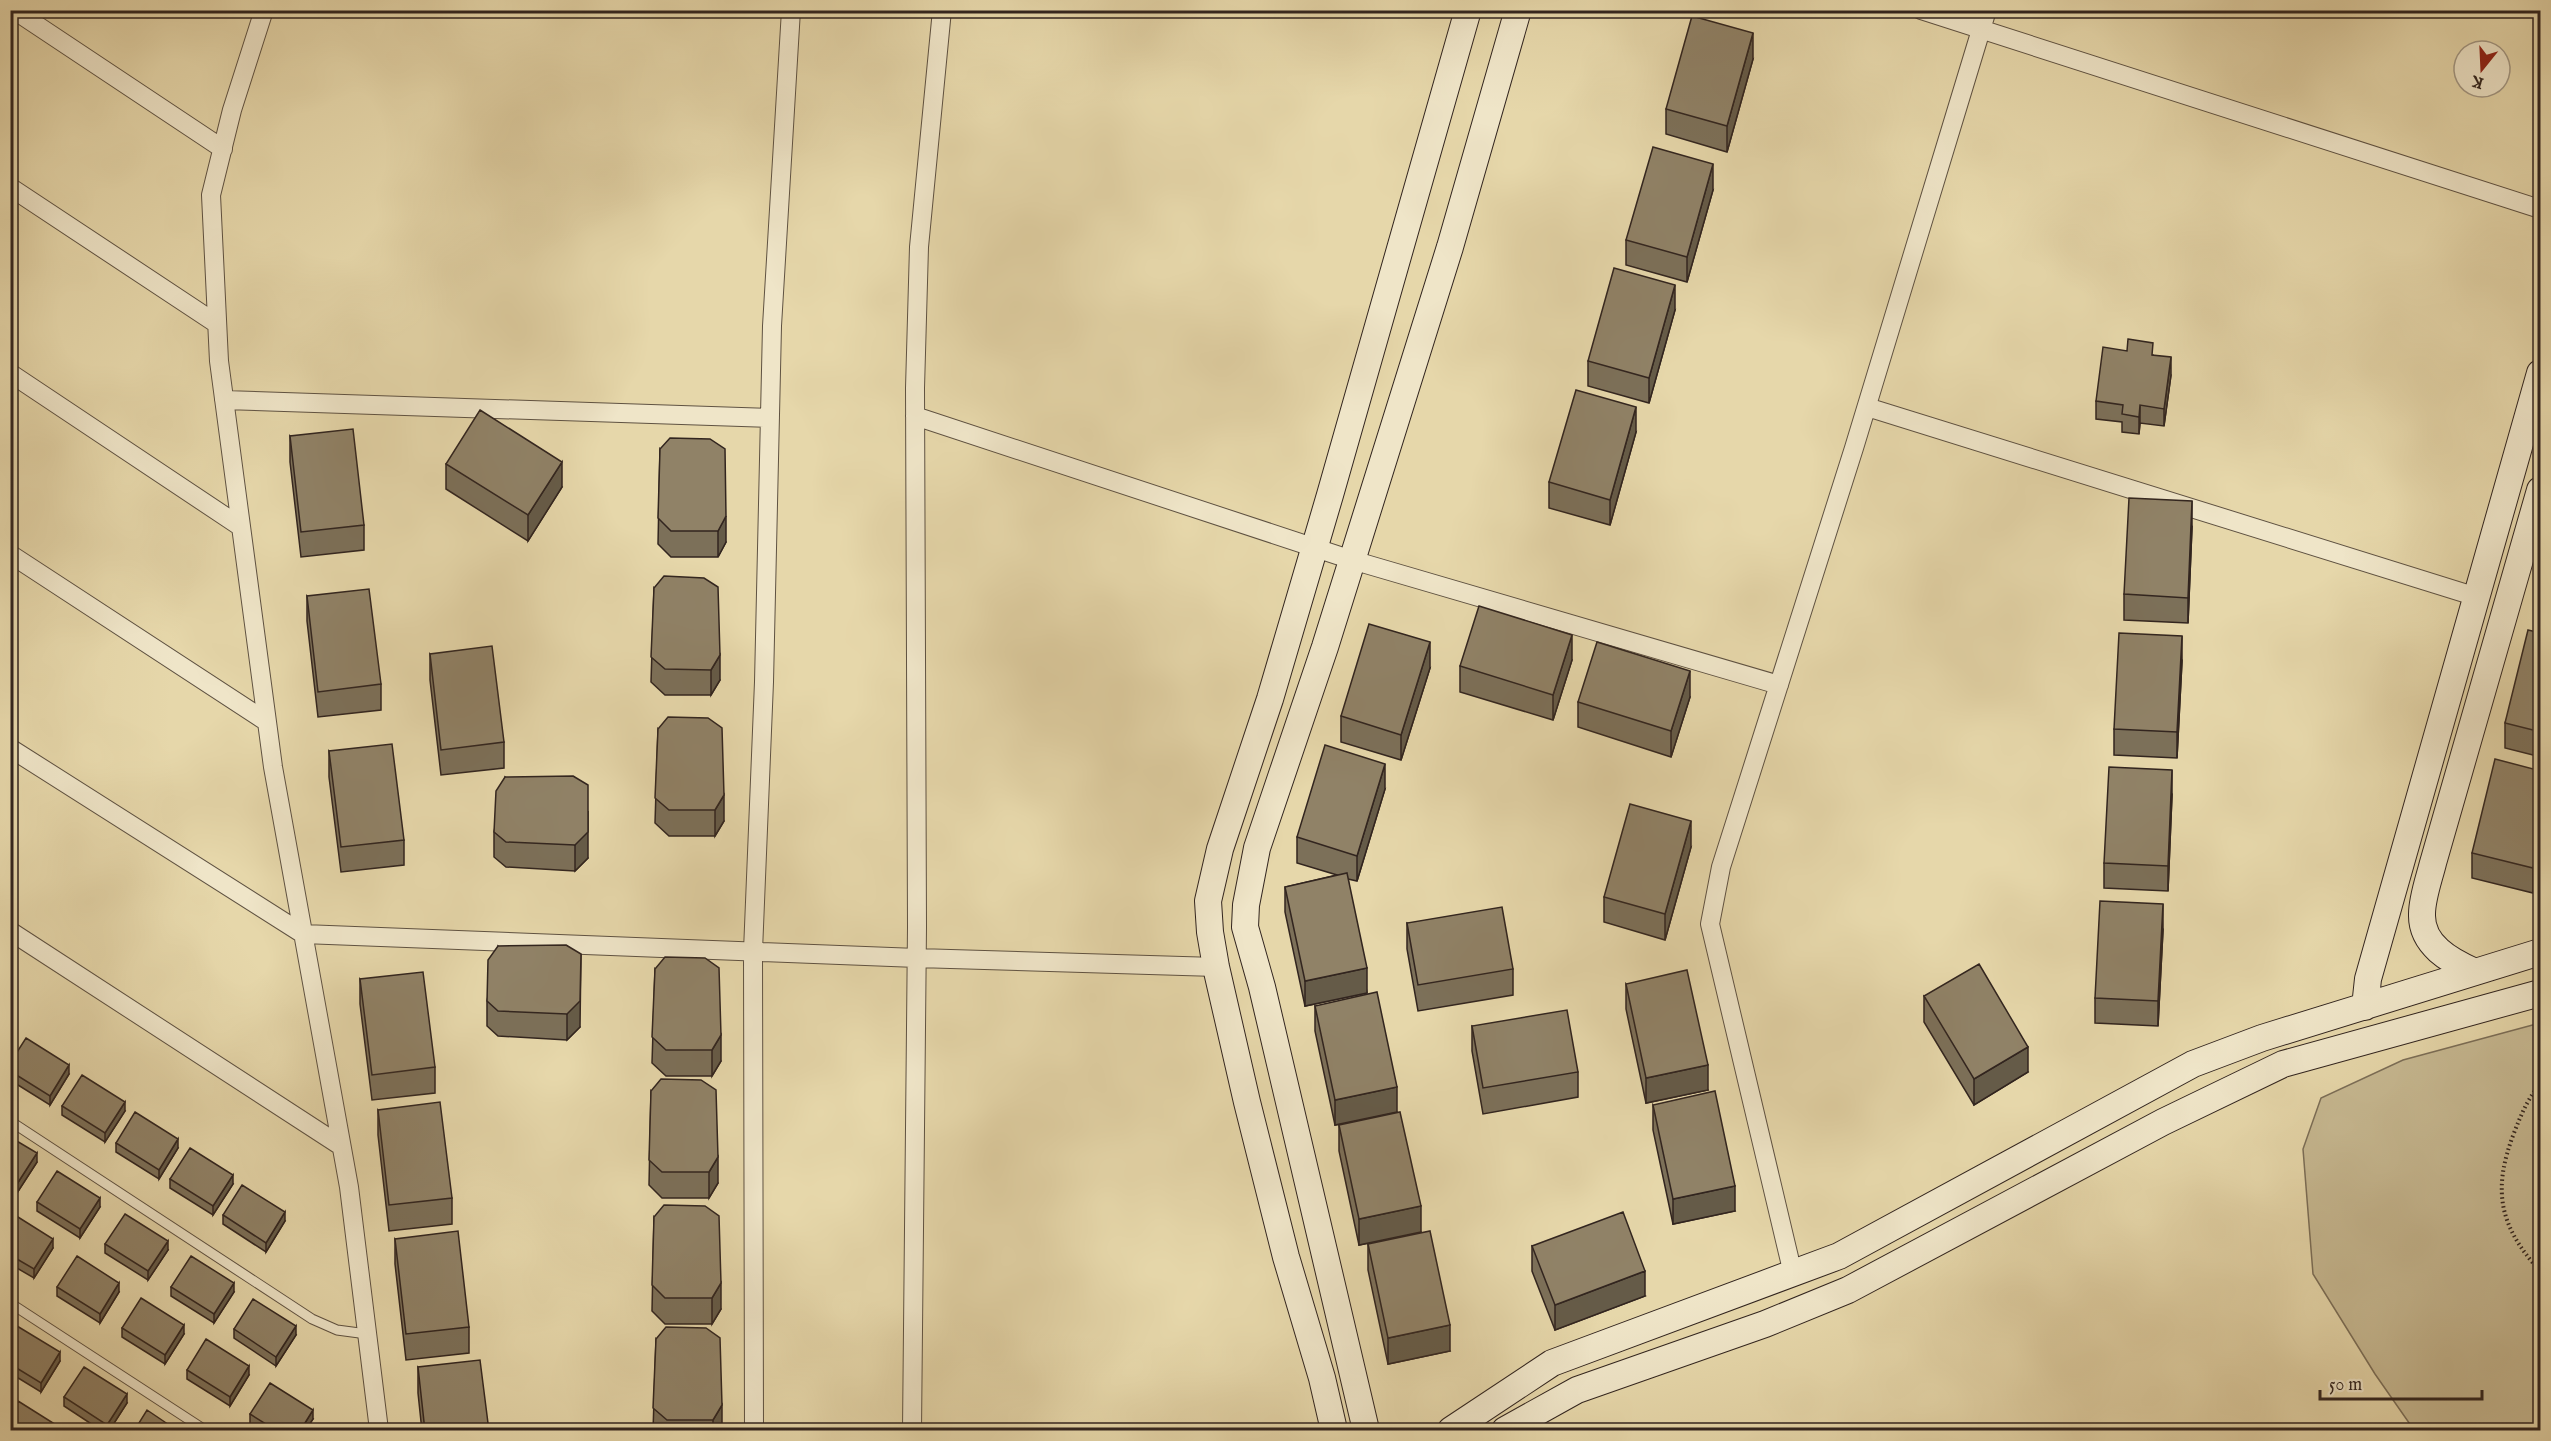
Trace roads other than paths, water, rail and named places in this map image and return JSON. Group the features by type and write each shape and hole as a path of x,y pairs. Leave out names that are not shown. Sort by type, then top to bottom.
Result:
{"street":[{"path":"15,10 223,149"},
{"path":"264,10 232,110 211,195 217,324 224,399 267,722 349,1187 378,1431"},
{"path":"754,1431 753,951 764,682 772,315 791,10"},
{"path":"912,1431 917,958 915,416 919,247 942,10"},
{"path":"1334,1431 1322,1378 1283,1246 1246,1102 1216,967 1208,901 1220,849 1270,699 1468,10"},
{"path":"1366,1431 1262,987 1245,927 1246,905 1257,848 1352,560 1450,247 1518,10"},
{"path":"1921,10 2541,209"},
{"path":"1793,1274 1710,924 1721,867 1867,406 1987,10"},
{"path":"10,187 217,324"},
{"path":"10,373 241,527"},
{"path":"2365,1006 2368,979 2541,373"},
{"path":"224,399 770,418"},
{"path":"1867,406 2477,597"},
{"path":"915,416 1352,560 1779,685"},
{"path":"2475,972 2448,960 2427,938 2421,914 2433,863 2541,490"},
{"path":"10,554 267,722"},
{"path":"10,748 303,934 917,958 1216,967"},
{"path":"10,931 341,1146"},
{"path":"1451,1431 1552,1363 1839,1256 2193,1064 2262,1038 2541,952"},
{"path":"1505,1431 1577,1390 1765,1323 1848,1290 2152,1127 2283,1064 2541,993"}],"lane":[{"path":"10,1121 312,1319 337,1330 367,1334"},
{"path":"10,1303 205,1431"}]}
